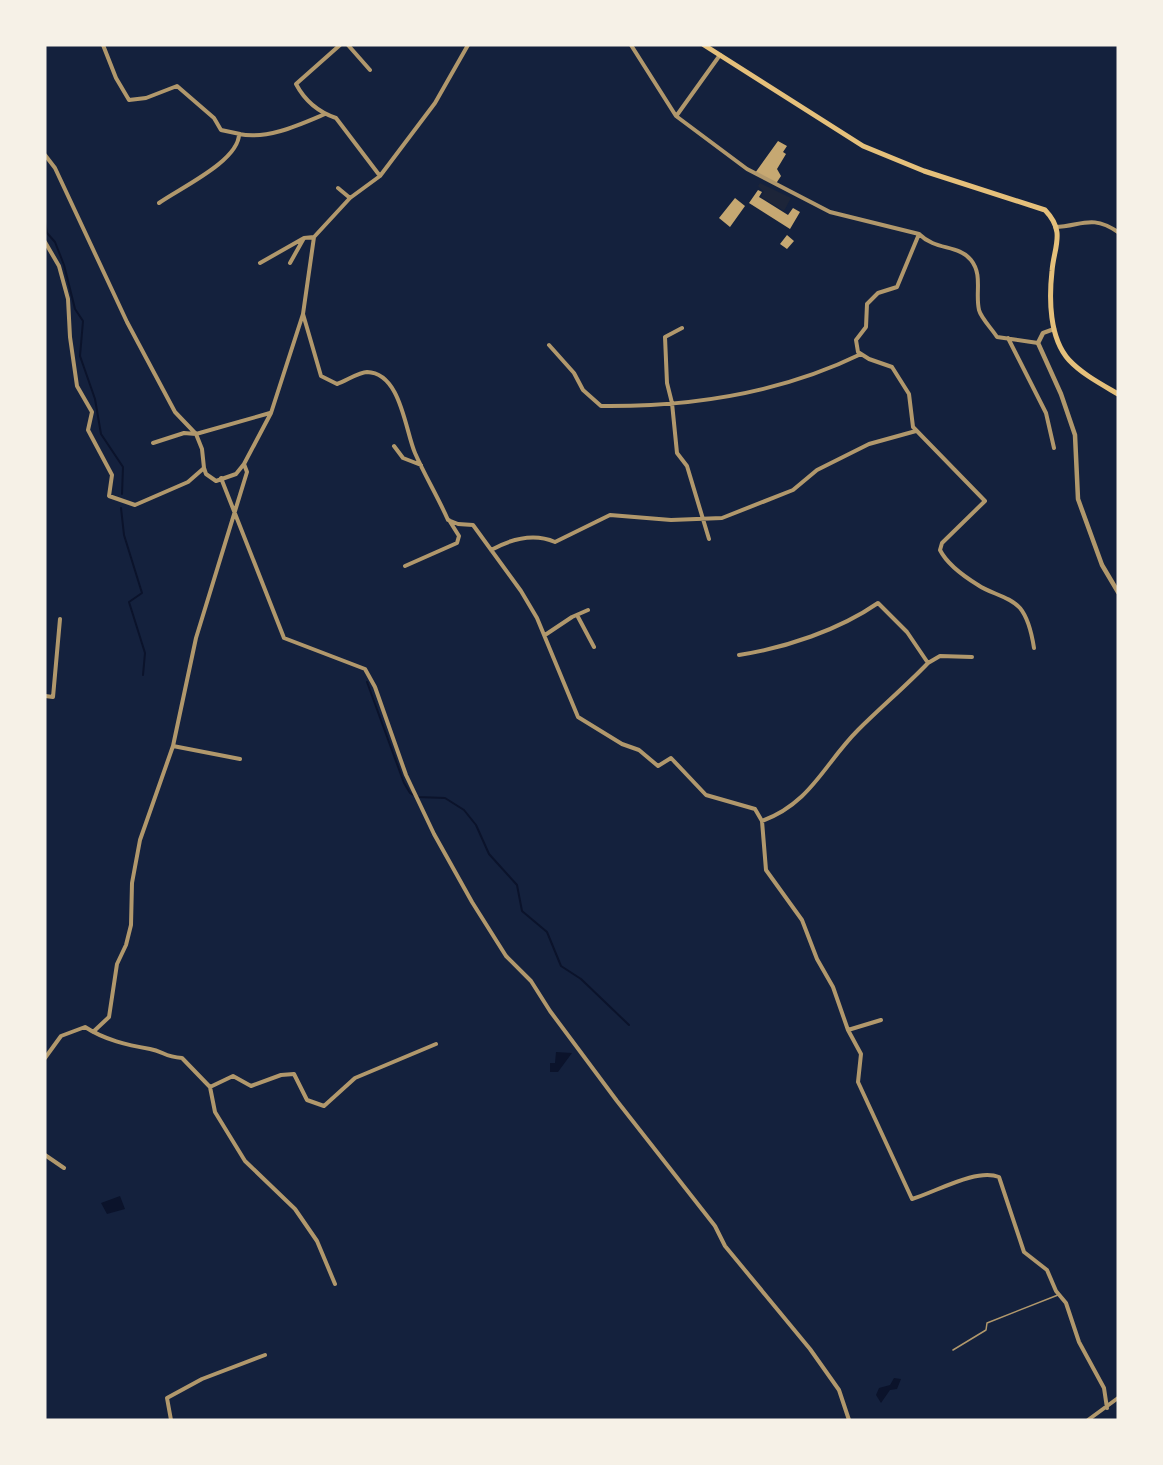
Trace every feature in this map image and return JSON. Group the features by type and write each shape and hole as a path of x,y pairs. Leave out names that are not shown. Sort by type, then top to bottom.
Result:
{"main road":[{"path":"704,45 863,147 947,179 1040,207 1050,216 1059,241 1052,268 1051,301 1054,329 1060,347 1067,359 1079,370 1118,394"}],"street":[{"path":"103,45 116,78 129,100 146,98 177,86 214,118 221,130 233,134 249,136 292,128 325,114"},
{"path":"340,45 296,84 304,99 325,114 336,118 380,176"},
{"path":"348,45 370,70"},
{"path":"45,155 55,168 101,270 175,412 196,434 202,449 206,474 216,482 221,478 236,474 244,465 270,412 303,314 314,237 350,198 380,176 435,103 468,45"},
{"path":"631,45 676,116 747,169 781,189 830,212 919,234 928,243 941,248 951,247 970,258 979,282 979,312 997,337 1038,343"},
{"path":"676,116 720,55"},
{"path":"159,203 226,159 237,145 240,134"},
{"path":"339,188 350,198"},
{"path":"1055,227 1079,222 1094,222 1118,232"},
{"path":"919,234 897,287 878,293 867,304 866,327 856,340 861,354 892,367 909,394 913,427 985,501 942,543 940,550 943,556 979,586 1001,595 1020,608 1030,628 1034,648"},
{"path":"260,263 304,238 314,237"},
{"path":"290,263 304,238"},
{"path":"45,242 59,266 68,299 69,337 77,386 92,412 88,430 112,475 109,496 135,505 188,482 204,468"},
{"path":"303,314 321,376 337,384 365,372 382,376 390,383 410,428 414,451 448,520 459,536 457,543 405,566"},
{"path":"682,328 665,337 667,383 672,403 677,453 687,466 709,539"},
{"path":"1038,343 1043,333 1054,329"},
{"path":"1008,338 1046,413 1054,448"},
{"path":"1038,343 1061,394 1075,435 1078,499 1101,566 1118,592"},
{"path":"549,345 574,373 583,390 601,406 672,403 771,387 832,368 861,354"},
{"path":"153,443 184,433 196,434 270,412"},
{"path":"491,550 528,537 545,538 555,542 610,515 672,520 722,518 793,490 817,470 869,444 916,431"},
{"path":"394,446 403,458 421,465"},
{"path":"93,1032 109,1017 117,964 126,945 131,925 131,902 140,840 173,746 196,638 247,472 244,465"},
{"path":"221,478 284,638 365,669 375,687 406,775 434,834 506,956 531,981 550,1011 617,1101 715,1226 725,1246 810,1349 839,1390 849,1420"},
{"path":"448,520 458,524 473,525 521,591 544,635 578,717 622,744 639,750 658,766 671,758 706,795 755,809 762,821 766,870 802,920 817,959 833,987 848,1030 862,1060 858,1082 912,1199 976,1176 991,1174 999,1178 1024,1252 1047,1270 1066,1303 1078,1342 1104,1388 1107,1408"},
{"path":"739,655 756,652 822,631 859,616 878,603 908,632 928,663"},
{"path":"544,635 588,610"},
{"path":"577,615 594,647"},
{"path":"45,696 53,697 60,619"},
{"path":"762,821 782,814 816,785 856,732 928,663 940,656 972,657"},
{"path":"173,746 240,759"},
{"path":"848,1030 881,1020"},
{"path":"45,1058 61,1036 86,1027 93,1032 134,1047 153,1049 166,1057 182,1058 210,1087 215,1112 245,1161 295,1209 317,1241 335,1284"},
{"path":"210,1087 233,1076 251,1086 271,1078 294,1074 307,1100 324,1106 355,1078 436,1044"},
{"path":"45,1155 64,1168"},
{"path":"171,1420 167,1398 202,1379 265,1355"},
{"path":"1088,1420 1118,1398"}],"lane":[{"path":"953,1350 986,1330 987,1323 1059,1294"}],"shaded area":[{"path":"760,183 791,198 784,211 761,197 764,192 758,186"},
{"path":"556,1052 572,1053 558,1072 550,1072 550,1063 555,1063"},
{"path":"120,1196 125,1209 107,1214 101,1203"},
{"path":"894,1378 901,1379 897,1389 890,1390 881,1403 876,1395 879,1388 890,1385"}],"building":[{"path":"778,141 787,146 783,152 786,154 777,169 781,176 775,185 755,173"},
{"path":"758,190 762,192 759,197 788,215 793,208 800,212 790,229 749,203"},
{"path":"735,198 745,206 730,227 719,218"},
{"path":"787,235 794,241 787,249 780,244"}],"waterway":[{"path":"45,205 45,211"},
{"path":"45,222 47,233 55,242 64,265 75,309 83,321 80,356 95,399 101,434 123,467 122,494"},
{"path":"121,508 124,535 142,593 129,602 145,653 143,675"},
{"path":"367,682 404,783 410,793 417,797 445,798 464,810 476,825 489,854 517,885 522,911 547,932 561,966 581,979 629,1025"}]}
